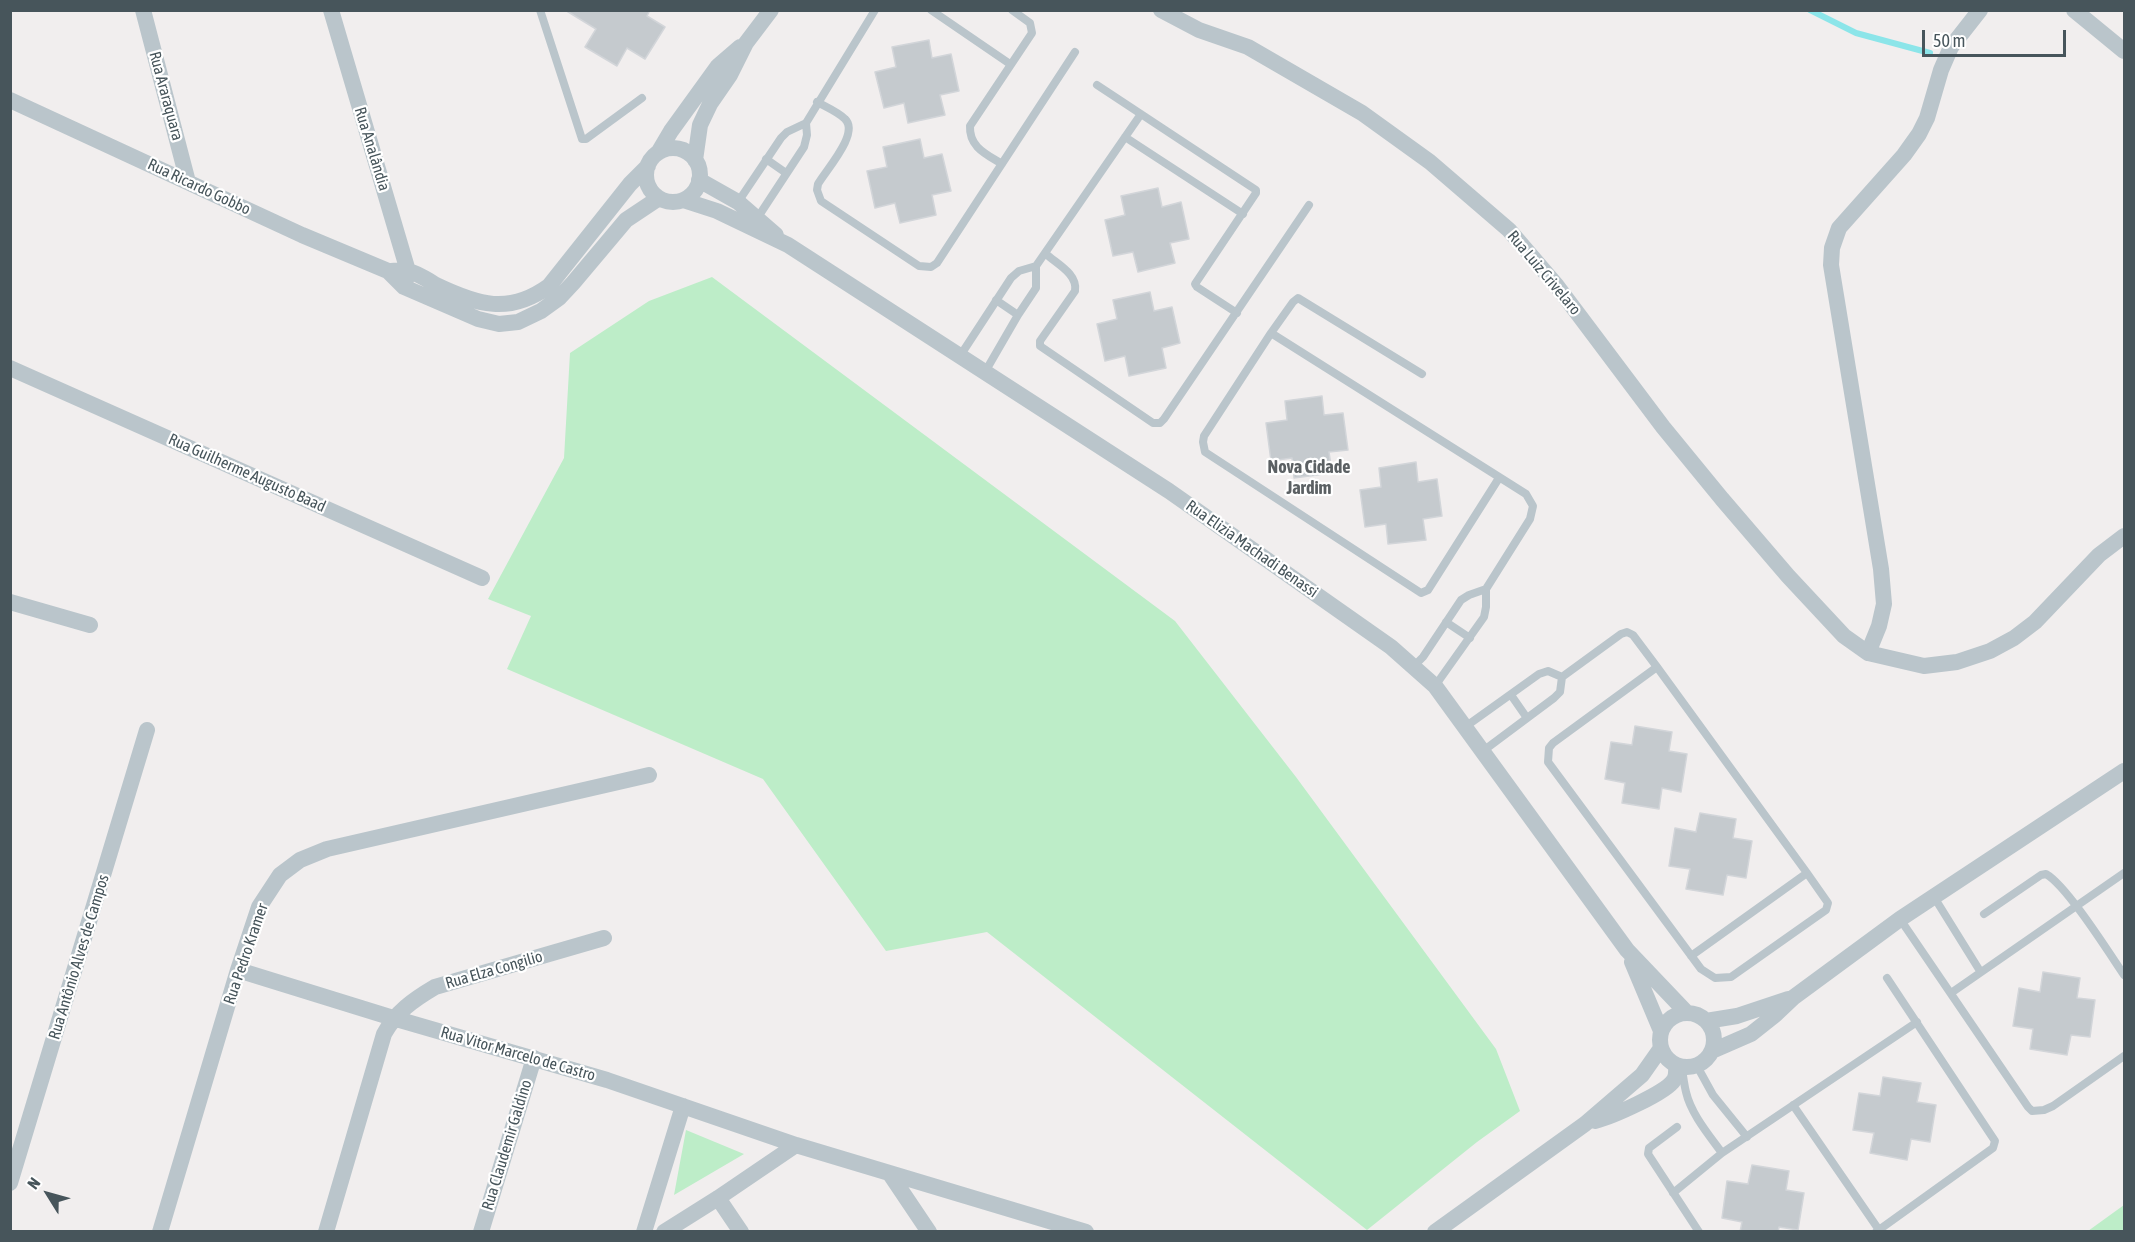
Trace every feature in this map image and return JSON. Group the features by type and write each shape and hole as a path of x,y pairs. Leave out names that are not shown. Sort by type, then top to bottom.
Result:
{"street":[{"name":"Rua Araraquara","path":"143,10 189,182"},
{"name":"Rua Analândia","path":"331,10 406,279"},
{"name":"Rua Luiz Crivelaro","path":"1161,10 1199,30 1248,47 1362,113 1430,162 1509,230 1557,286 1663,427 1788,576 1844,636 1868,653"},
{"path":"1980,10 1951,47 1941,70 1927,118 1919,134 1904,155 1850,213 1839,228 1832,248 1831,265 1881,569 1884,604 1879,626 1868,653 1924,666 1957,662 1990,651 2014,638 2035,622 2099,555 2124,536"},
{"path":"2074,10 2124,51"},
{"path":"695,160 700,125 710,104 730,75 746,43 770,11"},
{"path":"537,304 630,184 653,159 668,149 678,149 688,153 695,160 699,170 699,180 690,195 683,200 667,201 659,198 652,192 646,175 653,159 670,130 718,66 746,43"},
{"name":"Rua Ricardo Gobbo","path":"10,100 302,235 406,279 478,319 499,324 518,322 537,304"},
{"name":"Rua Elizia Machadi Benassi","path":"699,180 738,202 788,245"},
{"path":"537,304 559,298 626,219 659,198"},
{"name":"Rua Elizia Machadi Benassi","path":"683,200 717,211 788,245 1169,491 1381,640 1414,666 1435,686 1627,950 1687,1013"},
{"name":"Rua Guilherme Augusto Baad","path":"10,368 482,578"},
{"path":"10,602 90,626"},
{"name":"Rua Antônio Alves de Campos","path":"10,1183 147,730"},
{"path":"1712,1051 1750,1034 1776,1015 1794,997 1900,919 2124,771"},
{"name":"Rua Pedro Kramer","path":"160,1232 259,907 280,875 300,860 327,849 649,775"},
{"name":"Rua Elza Congilio","path":"393,1018 414,999 435,987 603,938"},
{"name":"Rua Elizia Machadi Benassi","path":"1627,950 1662,1031"},
{"name":"Rua Vitor Marcelo de Castro","path":"238,970 393,1018 534,1058 796,1145 1086,1232"},
{"path":"1706,1021 1737,1016 1794,997"},
{"path":"1586,1124 1614,1116 1668,1086 1685,1066 1706,1060 1712,1051 1714,1035 1706,1021 1687,1013 1671,1018 1659,1039 1669,1062 1685,1066"},
{"path":"326,1232 384,1034 393,1018"},
{"path":"1435,1232 1586,1124 1642,1075 1661,1048"},
{"name":"Rua Claudemir Galdino","path":"481,1232 534,1058"},
{"path":"644,1232 683,1106"},
{"path":"664,1232 796,1145"},
{"path":"890,1174 929,1232"},
{"path":"718,1198 741,1232"}],"lane":[{"path":"540,10 582,139 586,139 642,98"},
{"path":"758,217 804,147 807,135 806,123 817,102 876,10"},
{"path":"932,10 1010,64"},
{"path":"1002,164 974,144 970,126 1032,33 1030,23 1012,10"},
{"path":"817,102 846,120 850,129 848,139 818,184 818,196 821,201 922,267 931,267 937,263 1075,52"},
{"path":"1097,85 1255,189 1256,193 1195,284 1238,313"},
{"path":"960,356 1016,273 1036,266 1046,254 1141,114"},
{"path":"738,202 787,132 806,123"},
{"path":"1125,137 1242,214"},
{"path":"766,159 786,173"},
{"path":"1046,254 1073,276 1076,285 1075,291 1040,341 1040,346 1153,423 1160,423 1238,313 1309,205"},
{"path":"985,372 1036,288 1036,266"},
{"path":"1422,374 1301,298 1293,302 1271,333 1204,436 1203,447 1205,452 1421,593 1428,590 1499,478"},
{"path":"996,300 1018,315"},
{"path":"1271,333 1526,494 1533,506 1532,513 1486,589 1486,612 1435,686"},
{"path":"1414,666 1423,657 1465,597 1486,589"},
{"path":"1446,622 1470,638"},
{"path":"1483,751 1560,692 1562,676 1624,633 1633,635 1657,667 1807,873 1828,905 1826,910 1817,917 1731,977 1723,979 1708,974 1691,956 1548,762 1549,748 1553,743 1657,667"},
{"path":"1465,727 1543,672 1548,671 1562,676"},
{"path":"1511,695 1527,718"},
{"path":"1691,956 1807,873"},
{"path":"1951,993 2124,873"},
{"path":"1984,914 2041,875 2046,874 2053,878 2076,906 2124,975"},
{"path":"1934,897 1980,971"},
{"path":"1900,919 2032,1111 2036,1112 2053,1106 2124,1056"},
{"path":"1793,1105 1878,1231 1995,1145 1995,1137 1887,978"},
{"path":"1673,1193 1722,1154 1917,1022"},
{"path":"1685,1066 1713,1095 1747,1137"},
{"path":"1685,1066 1686,1093 1690,1104 1722,1154"},
{"path":"1677,1127 1647,1152 1699,1232"}],"green space":[{"path":"712,277 1175,621 1296,777 1496,1049 1520,1111 1477,1142 1367,1230 987,932 886,951 763,779 507,669 531,616 488,599 564,458 570,353 649,301"},
{"path":"686,1130 744,1154 674,1195"},
{"path":"2124,1205 2124,1231 2088,1231"}],"building":[{"path":"565,10 650,10 647,16 665,27 645,59 627,48 617,66 585,47 596,29"},
{"path":"929,40 932,58 951,54 959,91 940,95 945,115 908,123 904,103 884,108 875,72 896,67 892,47"},
{"path":"920,139 924,158 942,154 951,191 932,195 936,215 900,223 895,203 875,208 867,171 887,167 883,147"},
{"path":"1158,188 1162,207 1181,202 1189,239 1170,243 1175,263 1138,272 1133,252 1113,256 1105,220 1125,215 1121,196"},
{"path":"1150,292 1154,311 1172,307 1180,343 1162,348 1166,368 1129,376 1125,356 1105,361 1097,324 1117,319 1113,300"},
{"path":"1322,396 1324,415 1343,413 1348,450 1329,452 1332,473 1294,478 1292,458 1271,461 1266,423 1287,420 1285,401"},
{"path":"1416,462 1418,482 1437,479 1442,516 1423,519 1426,540 1388,544 1386,524 1365,527 1360,490 1381,487 1379,468"},
{"path":"1635,726 1672,732 1669,751 1687,754 1681,792 1662,788 1659,809 1622,803 1625,783 1605,779 1611,742 1632,745"},
{"path":"1700,813 1736,819 1733,838 1752,841 1746,878 1727,875 1723,895 1686,889 1690,869 1669,866 1675,828 1696,832"},
{"path":"2043,972 2080,978 2077,998 2095,1000 2090,1037 2071,1035 2067,1055 2030,1049 2033,1029 2013,1026 2019,988 2040,992"},
{"path":"1883,1077 1921,1083 1917,1102 1936,1105 1930,1142 1911,1139 1907,1160 1870,1153 1874,1133 1853,1130 1859,1093 1880,1096"},
{"path":"1752,1165 1789,1171 1786,1190 1804,1193 1798,1230 1779,1227 1778,1232 1740,1232 1742,1222 1722,1218 1727,1181 1748,1184"}],"waterway":[{"path":"1810,10 1856,33 1930,53"}],"district":[{"name":"Nova Cidade Jardim","path":"1309,477"}]}
